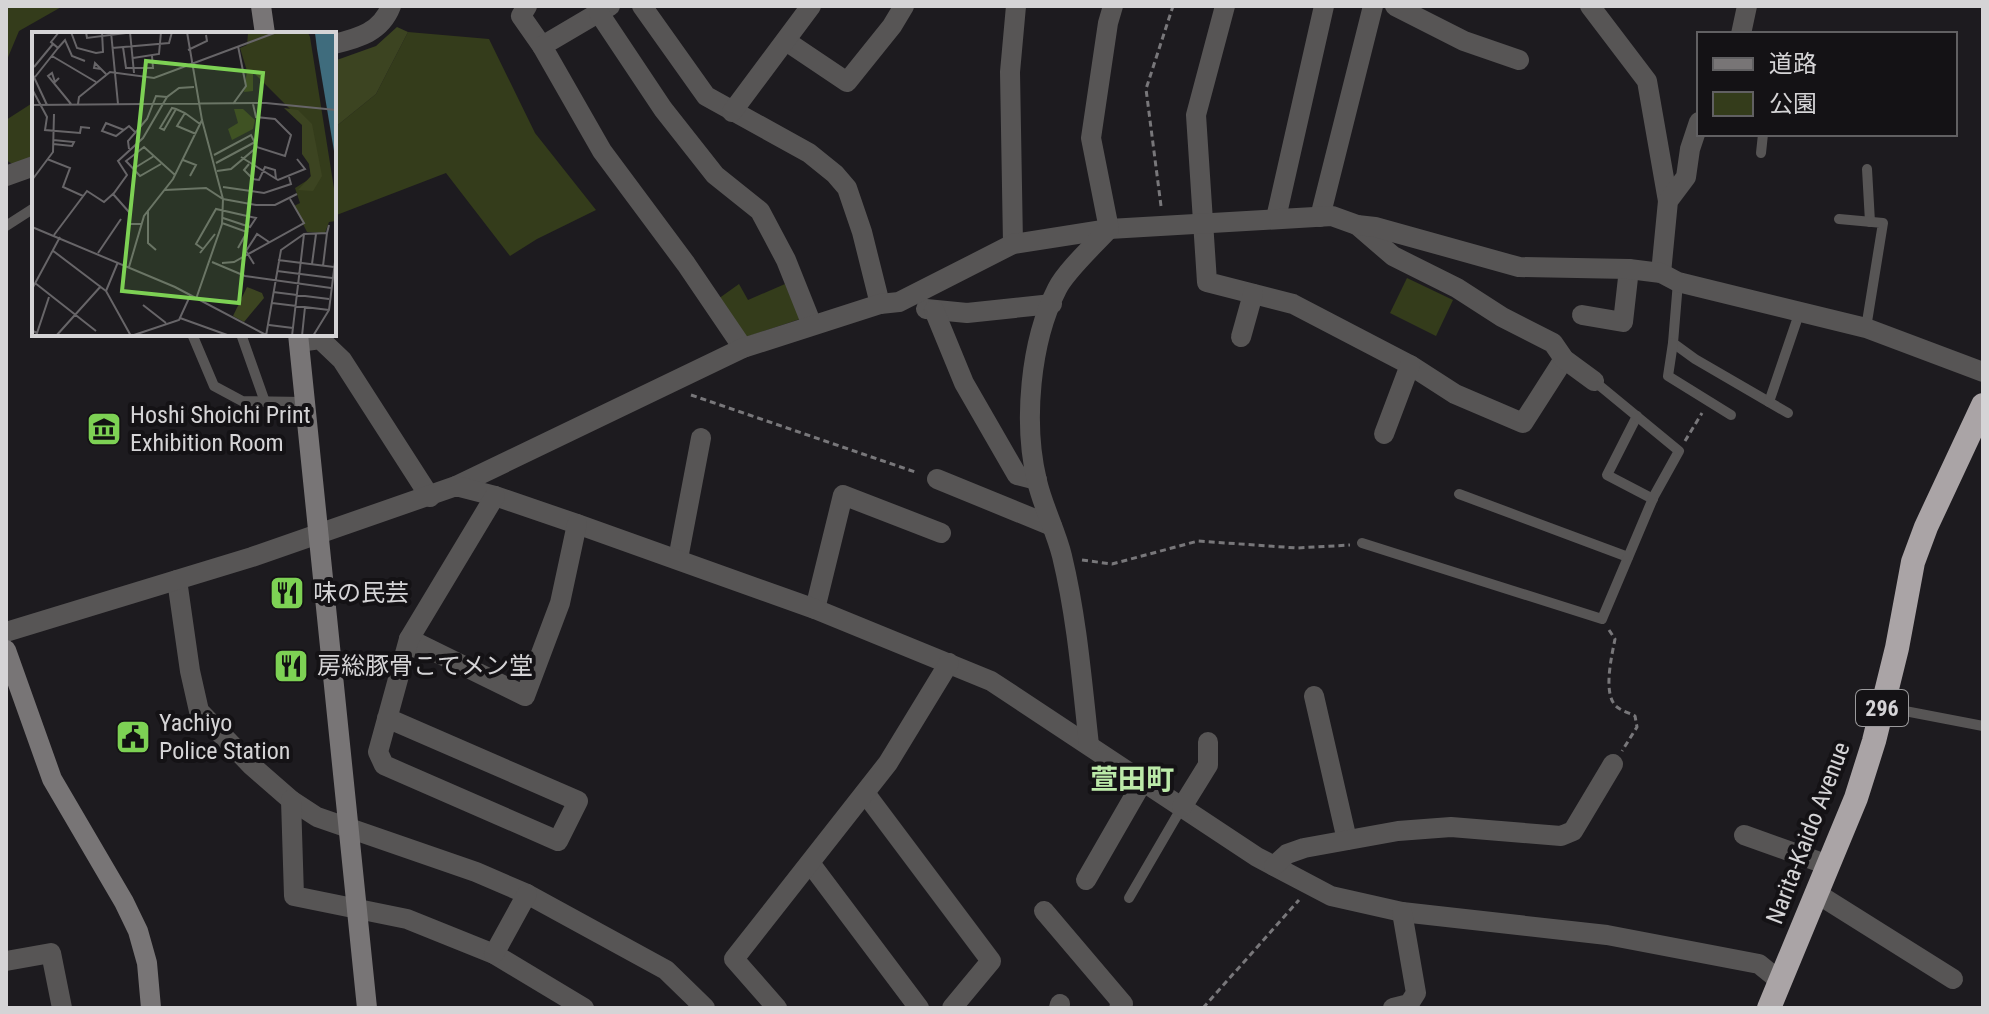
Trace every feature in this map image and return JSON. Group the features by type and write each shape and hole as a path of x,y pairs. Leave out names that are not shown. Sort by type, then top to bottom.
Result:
{"highway":[{"name":"Narita-Kaido Avenue","path":"1769,1008 1856,798 1882,706 1913,562 1926,527 1980,420"}],"street":[{"path":"261,6 265,32"},
{"path":"336,44 360,38 372,31 381,24 391,6"},
{"path":"527,6 521,16 542,46 602,151 686,264 743,348"},
{"path":"642,6 706,96 809,153 847,188 890,303"},
{"path":"732,112 811,6"},
{"path":"786,41 847,82 904,6"},
{"path":"1013,244 1010,72 1016,6"},
{"path":"1109,229 1091,138 1113,6"},
{"path":"1225,6 1196,115 1207,282 1293,304 1410,365 1455,394 1523,423 1564,359"},
{"path":"1276,218 1324,6"},
{"path":"1320,217 1373,6"},
{"path":"1395,6 1464,41 1519,60"},
{"path":"1615,6 1595,14 1647,81 1668,201 1669,278"},
{"path":"1743,32 1747,6"},
{"path":"542,46 604,9 663,109 715,175 760,211 786,260 812,325"},
{"path":"1668,201 1686,177 1697,128"},
{"path":"6,176 32,167"},
{"path":"6,632 430,497 743,348 890,303 1013,244 1109,229 1332,216 1519,267 1629,269 1669,278 1866,328 1983,372"},
{"path":"1357,225 1393,256 1457,288 1502,317 1553,343 1564,359 1594,381"},
{"path":"1089,745 1080,663 1062,556 1037,480 1030,425 1030,385 1038,345 1057,287 1109,229"},
{"path":"1582,315 1623,322 1629,269"},
{"path":"1241,337 1253,294"},
{"path":"890,303 967,313 1052,304"},
{"path":"934,310 964,383 1017,475 1037,480"},
{"path":"367,1008 298,338 320,339 342,360 430,497"},
{"path":"1384,434 1410,365"},
{"path":"678,559 701,438"},
{"path":"937,479 1052,526"},
{"path":"456,486 495,496 678,559 815,609 991,681 1274,866 1331,896 1402,912 1607,935 1759,964 1780,981"},
{"path":"815,609 843,495 941,533"},
{"path":"387,718 578,801 558,841 384,765 378,752 387,718 409,639 495,496"},
{"path":"409,639 525,696 560,603 577,524"},
{"path":"177,580 199,711 252,766 291,800 317,817 476,872 527,894 666,970 705,1008"},
{"path":"6,650 52,779 138,931 147,963 151,1008"},
{"path":"777,1008 734,959 888,763 949,663"},
{"path":"1314,696 1347,840"},
{"path":"1182,807 1208,765 1208,742"},
{"path":"1274,866 1287,854 1304,848 1398,831 1451,827 1561,836 1573,831 1613,764"},
{"path":"1086,880 1143,781"},
{"path":"865,793 991,961 952,1008"},
{"path":"291,800 294,896 407,919 494,954 584,1008"},
{"path":"1744,835 1828,865"},
{"path":"810,863 919,1008"},
{"path":"1816,893 1953,979"},
{"path":"494,954 527,894"},
{"path":"1044,911 1123,1007"},
{"path":"1393,1008 1409,1004 1416,993 1402,912"},
{"path":"6,961 51,953 62,1008"}],"lane":[{"path":"1761,153 1763,136"},
{"path":"1867,169 1870,222"},
{"path":"6,226 32,209"},
{"path":"1839,219 1883,223 1866,328"},
{"path":"1669,278 1673,343 1668,376 1731,415"},
{"path":"1769,402 1800,311"},
{"path":"193,336 214,386 242,401 305,402"},
{"path":"242,336 265,402"},
{"path":"1673,343 1788,413"},
{"path":"1362,543 1602,619 1653,499 1679,451 1594,381"},
{"path":"1637,416 1607,475 1653,499"},
{"path":"1459,494 1628,557"},
{"path":"1882,706 1983,726"},
{"path":"1129,898 1182,807"}],"path":[{"path":"1163,225 1146,89 1173,6"},
{"path":"665,386 937,479"},
{"path":"1679,451 1709,402"},
{"path":"1062,556 1112,564 1198,541 1297,548 1362,543"},
{"path":"1602,619 1615,639 1608,674 1611,698 1615,706 1635,716 1637,727 1613,764"},
{"path":"1203,1008 1311,886"}],"green space":[{"path":"6,6 63,6 19,31 6,62"},
{"path":"397,27 408,32 376,94 336,126 336,60 376,46"},
{"path":"408,32 489,39 535,133 596,210 510,256 446,173 336,215 336,126 376,94"},
{"path":"32,103 32,158 14,165 6,160 6,120"},
{"path":"1407,278 1453,300 1436,336 1390,313"},
{"path":"739,284 748,300 785,284 800,319 743,338 718,299"}],"place":[{"name":"Hoshi Shoichi Print Exhibition Room","path":"104,429"},
{"name":"味の民芸","path":"287,593"},
{"name":"房総豚骨こてメン堂","path":"291,666"},
{"name":"Yachiyo Police Station","path":"133,737"}],"district":[{"name":"萱田町","path":"1132,779"}]}
